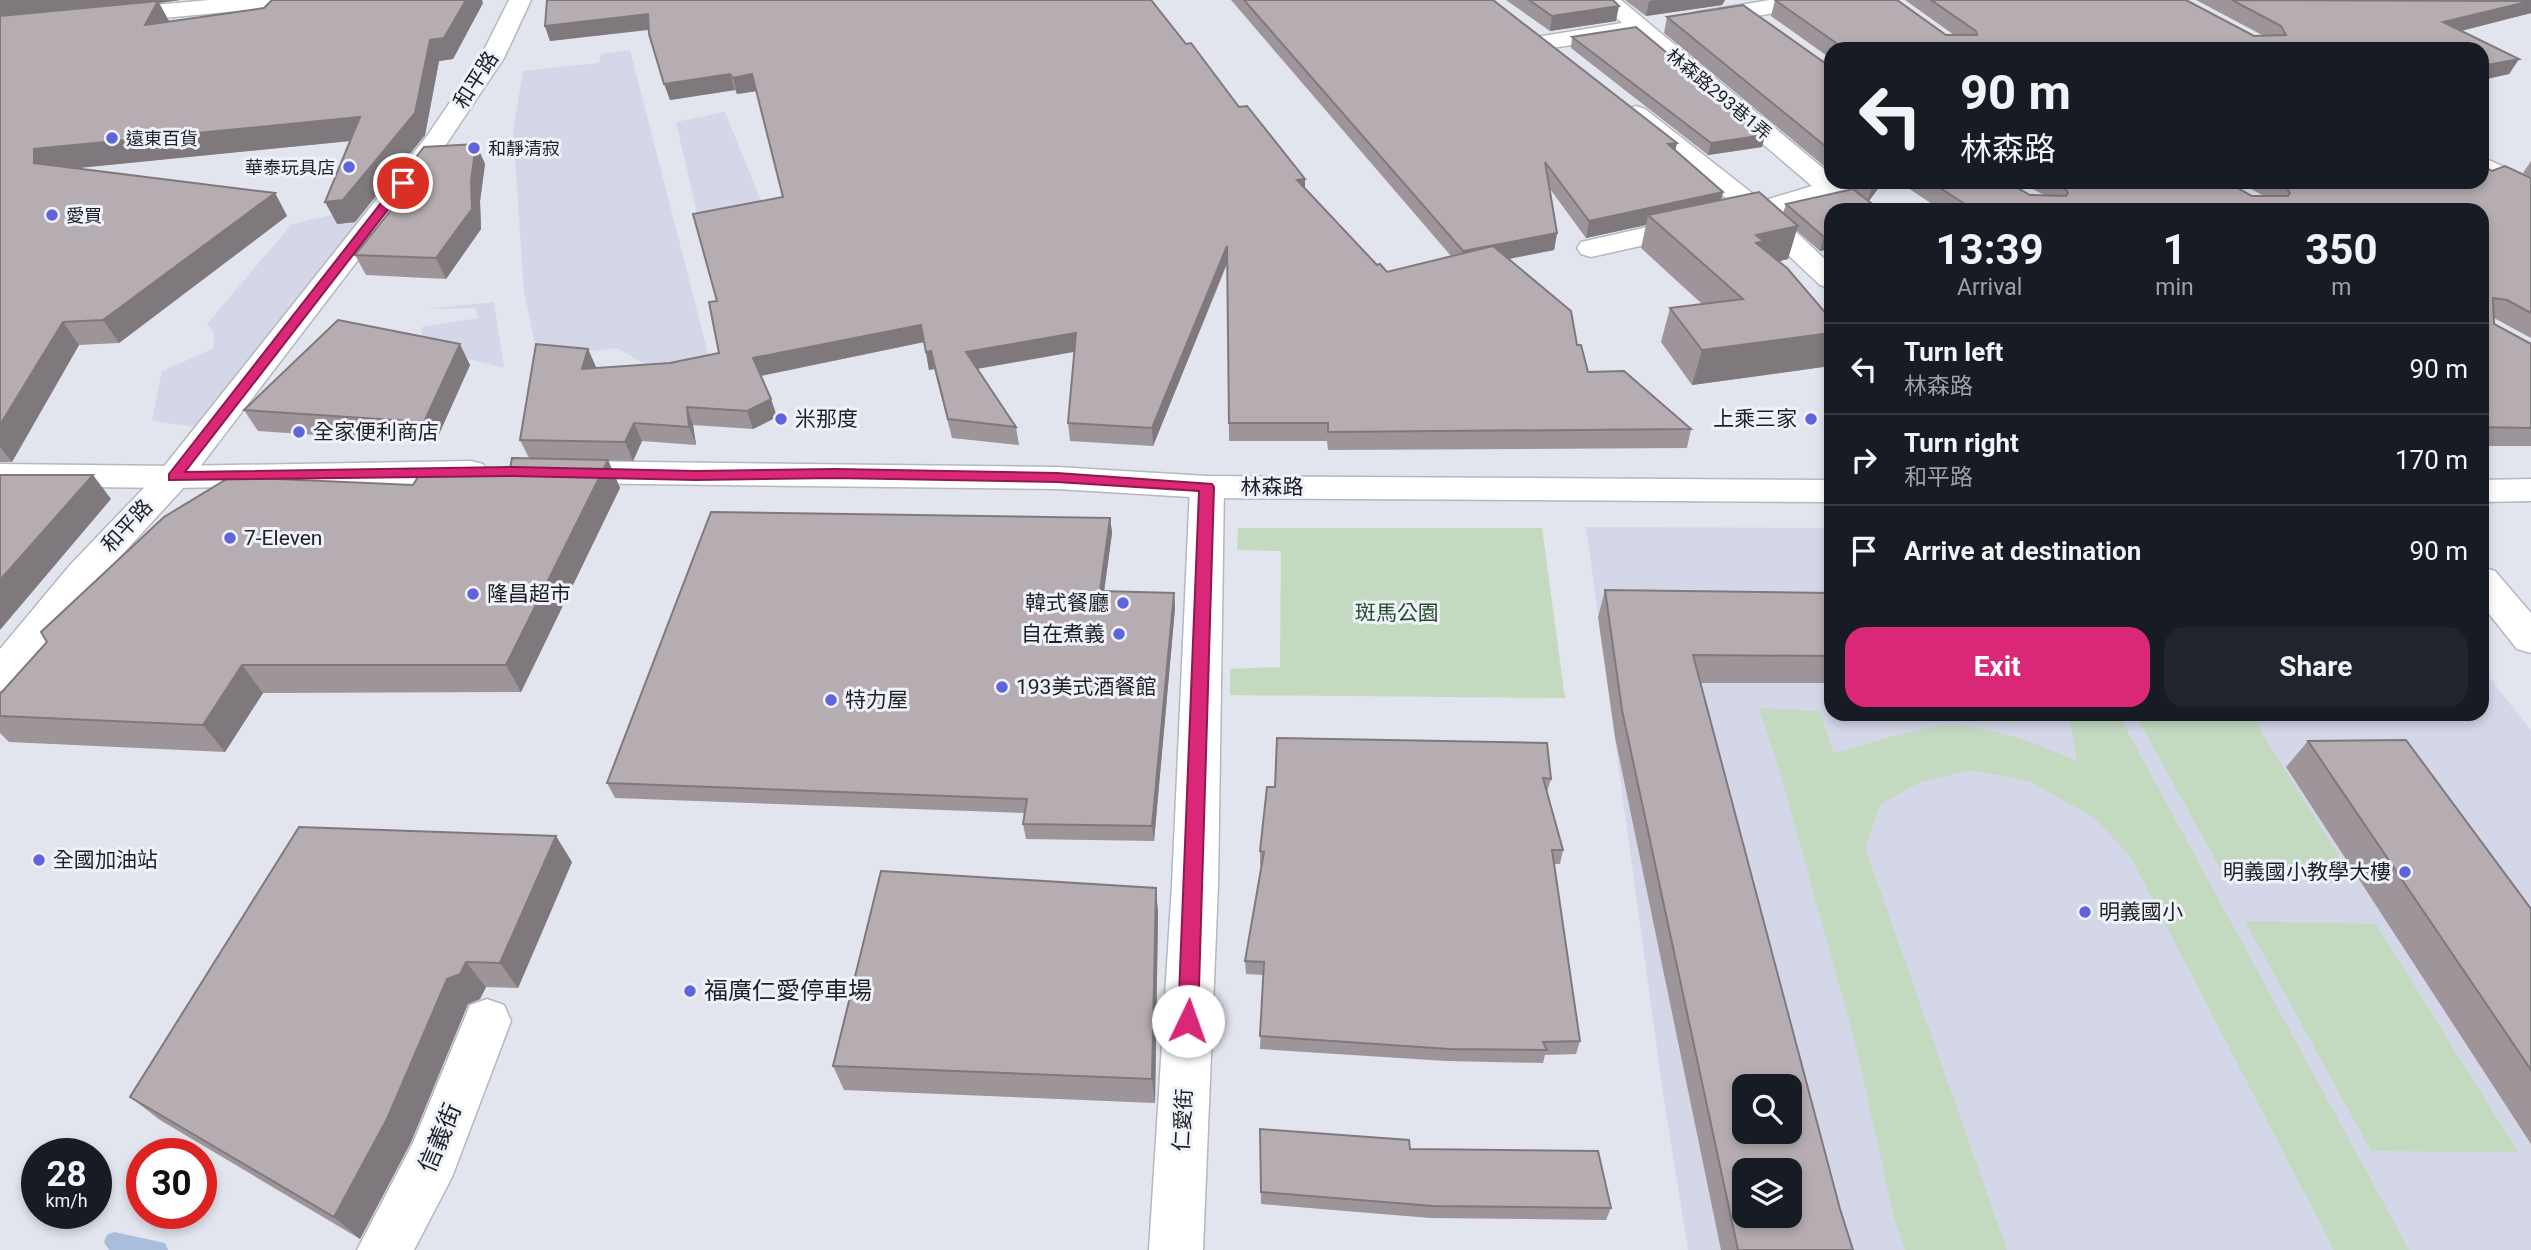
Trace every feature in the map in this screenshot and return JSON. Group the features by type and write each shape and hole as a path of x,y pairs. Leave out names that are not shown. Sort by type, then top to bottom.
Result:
{"street":[{"path":"93,18 200,4 279,0"},
{"name":"和平路","path":"0,676 83,574 174,477 436,141 492,58 520,0"},
{"name":"林森路293巷1弄","path":"1608,0 1660,25 1824,169"},
{"path":"1567,59 1536,35 1660,25 1738,6 1810,0"},
{"path":"1738,6 1766,27"},
{"path":"1620,101 1758,211 1824,273"},
{"path":"2489,169 2531,190"},
{"path":"1591,248 1758,211 1829,189"},
{"name":"林森路","path":"0,475 174,477 513,471 696,476 835,474 1043,477 1207,487 1824,491"},
{"name":"仁愛街","path":"1176,1250 1195,885 1207,487"},
{"path":"2489,491 2531,489"},
{"path":"2489,588 2531,639"},
{"name":"信義街","path":"384,1250 433,1159 487,1021"}],"shaded area":[{"path":"630,50 710,361 657,371 617,348 538,358 524,292 513,131 523,71 599,63 601,54"},
{"path":"725,112 765,211 700,226 676,122"},
{"path":"396,200 211,429 152,421 162,371 213,349 214,332 207,324 292,224"},
{"path":"494,302 504,368 422,347 422,327 478,318 475,308 426,309"},
{"name":"明義國小","path":"1586,527 1824,528 1824,721 2489,721 2489,677 2531,731 2531,1250 1688,1250 1663,1093"}],"green space":[{"name":"斑馬公園","path":"1238,528 1542,528 1565,698 1230,695 1230,669 1280,667 1281,551 1237,550"},
{"path":"1759,708 1819,711 1834,753 1907,733 1951,726 1999,733 2077,761 2070,721 2122,721 2409,1250 2334,1250 2130,856 2093,817 2029,781 1971,770 1918,783 1880,805 1865,848 2007,1250 1905,1250 1894,1218 1856,1046 1780,772"},
{"path":"2139,721 2254,721 2352,877 2225,877"},
{"path":"2245,921 2376,924 2518,1152 2371,1151"}],"building":[{"path":"272,0 466,0 444,38 430,40 415,113 343,200 325,202 360,117 34,149 34,163 275,193 103,320 63,322 0,425 0,16 158,1 145,25 264,8"},
{"path":"547,0 1151,0 1186,44 1191,43 1239,107 1247,106 1305,179 1297,180 1377,265 1380,264 1387,272 1493,246 1571,311 1577,345 1581,345 1588,372 1624,371 1691,429 1328,432 1328,423 1229,423 1227,246 1152,428 1068,423 1076,333 966,352 1016,427 948,419 931,351 926,352 921,325 753,358 771,399 747,411 687,407 689,427 634,423 625,442 520,440 536,344 588,349 582,369 670,363 719,353 709,302 717,301 693,214 783,197 752,74 733,78 730,74 664,84 649,34 648,14 545,26"},
{"path":"1244,0 1493,0 1677,143 1668,144 1723,192 1589,221 1545,162 1557,233 1463,251"},
{"path":"1529,0 1613,0 1619,6 1552,16"},
{"path":"1775,0 1897,0 1946,35 1977,35 1976,31 1931,0 2186,0 2254,36 2286,35 2281,26 2232,0 2531,1 2443,22 2484,42 1835,42"},
{"path":"1743,5 1824,62 1824,145 1667,17"},
{"path":"1636,27 1765,135 1711,143 1572,37"},
{"path":"2489,44 2519,59 2489,65"},
{"path":"476,144 471,181 472,209 436,258 355,255 403,195 384,198 424,147"},
{"path":"2505,166 2531,178 2531,313 2507,300 2493,298 2494,324 2531,344 2531,428 2489,427 2489,203 1963,203 1942,189 2019,189 2030,195 2066,196 2068,193 2066,189 2240,189 2252,196 2288,196 2290,193 2288,189 2489,189 2489,169 2492,171"},
{"path":"1853,189 1871,203 1824,203 1824,237 1786,204"},
{"path":"1759,192 1798,226 1756,235 1763,241 1756,243 1787,268 1824,311 1824,334 1702,350 1670,308 1743,299 1648,215"},
{"path":"338,320 460,344 424,422 244,410"},
{"path":"512,458 608,460 506,665 242,665 203,725 0,716 0,694 47,642 41,632 164,517 230,477 413,485 423,469 510,469"},
{"path":"0,475 93,475 0,580"},
{"name":"特力屋","path":"711,512 1110,518 1100,591 1174,593 1152,826 1023,824 1027,799 607,783"},
{"path":"1605,590 1824,593 1824,656 1693,655 1853,1250 1738,1250 1733,1228 1802,1228 1802,1158 1732,1158 1732,1222 1622,710"},
{"path":"1277,738 1547,743 1551,779 1543,778 1563,850 1552,850 1580,1041 1543,1042 1547,1050 1449,1049 1260,1036 1264,962 1245,961 1264,852 1260,851 1267,787 1275,787"},
{"path":"2406,740 2531,909 2531,1070 2308,741"},
{"path":"299,827 556,836 500,963 466,962 460,974 447,979 387,1119 334,1217 217,1148 217,1138 200,1138 130,1097"},
{"path":"881,871 1156,888 1152,1079 833,1066"},
{"path":"1260,1129 1409,1140 1410,1149 1598,1151 1611,1208 1433,1206 1261,1192"}],"waterway":[{"path":"114,1242 158,1250"}],"place":[{"name":"遠東百貨","path":"112,138"},
{"name":"和靜清寂","path":"474,148"},
{"name":"華泰玩具店","path":"349,167"},
{"name":"愛買","path":"52,215"},
{"name":"米那度","path":"781,419"},
{"name":"上乘三家","path":"1811,419"},
{"name":"全家便利商店","path":"299,432"},
{"name":"7-Eleven","path":"230,538"},
{"name":"隆昌超市","path":"473,594"},
{"name":"韓式餐廳","path":"1123,603"},
{"name":"自在煮義","path":"1119,634"},
{"name":"193美式酒餐館","path":"1002,687"},
{"name":"特力屋","path":"831,700"},
{"name":"全國加油站","path":"39,860"},
{"name":"明義國小教學大樓","path":"2405,872"},
{"name":"明義國小","path":"2085,912"},
{"name":"福廣仁愛停車場","path":"690,991"}],"route":[{"path":"403,183 174,477 513,471 696,476 835,474 1057,478 1207,487 1195,885 1188,1021"}]}
